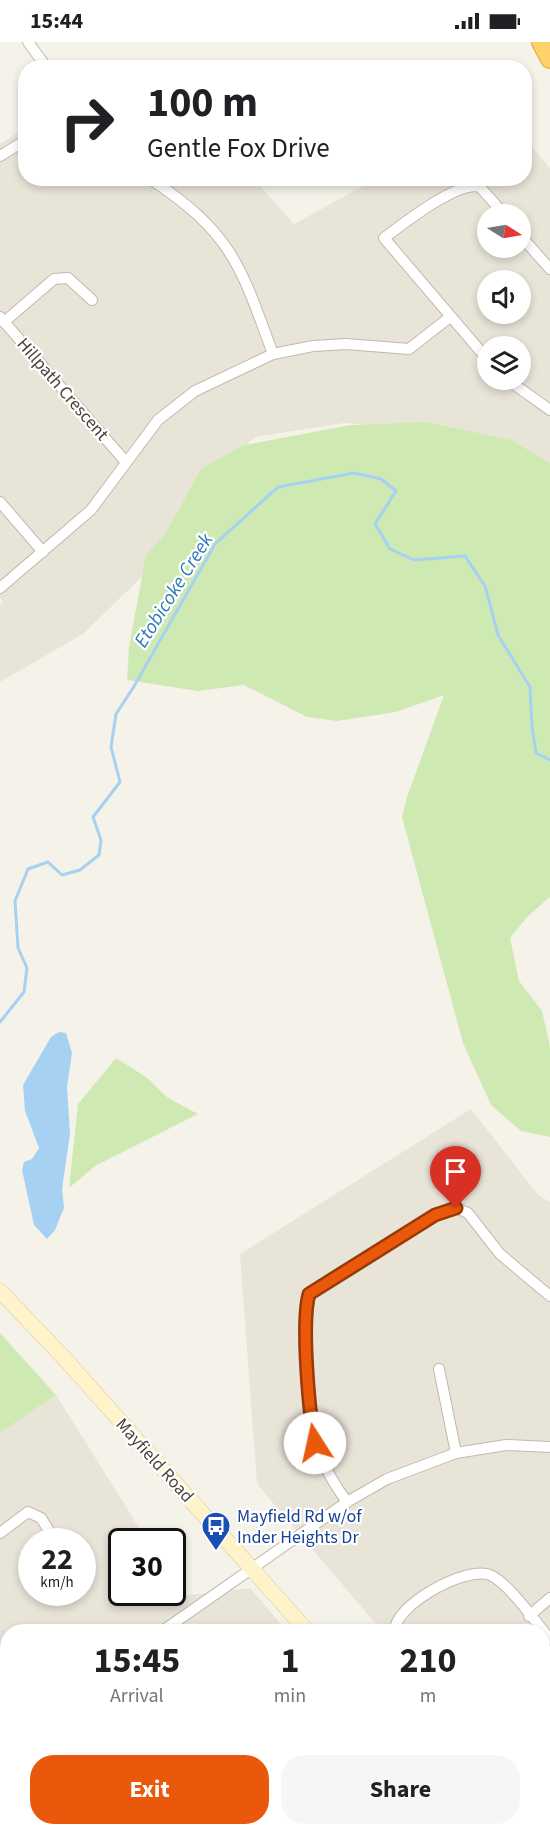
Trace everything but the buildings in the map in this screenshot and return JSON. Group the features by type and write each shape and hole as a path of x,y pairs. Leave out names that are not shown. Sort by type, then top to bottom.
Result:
{"highway":[{"path":"541,42 550,59"}],"main road":[{"name":"Mayfield Road","path":"0,1291 301,1624"}],"street":[{"path":"28,42 41,60"},
{"path":"0,156 18,145"},
{"path":"160,186 195,212 224,242 246,279 273,354"},
{"path":"465,186 384,238 477,348"},
{"path":"474,186 480,187 495,204"},
{"path":"531,247 550,269"},
{"path":"2,319 54,279 68,278 92,300"},
{"path":"0,588 91,510 106,492 125,461 158,420 176,405 218,379 273,354 330,344 409,349 450,317"},
{"name":"Hillpath Crescent","path":"2,319 125,461"},
{"path":"522,390 550,410"},
{"path":"0,502 43,552"},
{"path":"347,1502 321,1460 311,1422 306,1318 309,1294 435,1215 456,1208 468,1213 500,1254 550,1296"},
{"path":"439,1369 456,1453"},
{"path":"172,1624 347,1502 387,1479 456,1453 506,1445 550,1447"},
{"path":"0,1533 28,1512 41,1518 47,1528"},
{"path":"396,1624 402,1613 429,1592 474,1573 489,1575 501,1582 537,1624"},
{"path":"530,1616 550,1598"}],"shaded area":[{"path":"18,132 18,186 260,186 294,224 363,186 532,186 532,147 550,168 550,481 426,429 344,423 255,437 211,478 157,562 83,634 0,682 0,605 3,602 0,598 0,144"},
{"path":"471,1109 538,1195 550,1202 550,1624 375,1623 257,1484 240,1254"},
{"path":"56,1395 139,1528 108,1528 108,1606 186,1606 186,1596 250,1588 281,1624 0,1624 0,1433"}],"green space":[{"path":"426,422 511,440 550,463 550,897 527,917 510,938 519,981 542,1011 550,1047 550,1137 521,1131 491,1105 463,1043 402,817 444,695 396,712 337,721 307,717 244,685 198,691 127,680 129,647 146,555 166,533 201,469 244,445 351,425"},
{"path":"116,1058 146,1077 168,1098 198,1114 95,1166 69,1188 78,1104"},
{"path":"0,1333 56,1395 0,1433"}],"water":[{"path":"59,1032 66,1033 72,1053 67,1087 70,1134 62,1189 64,1208 55,1230 47,1239 34,1225 22,1170 24,1162 32,1159 39,1148 25,1111 23,1085 51,1037"}],"waterway":[{"name":"Etobicoke Creek","path":"0,1022 24,992 27,968 18,948 15,901 28,869 48,862 62,875 80,870 99,855 101,840 93,817 120,782 111,747 116,714 215,544 278,487 354,473 381,479 396,491 375,524 390,549 414,560 465,556 485,586 498,635 530,687 536,753 550,760"}],"place":[{"name":"Mayfield Rd w/of Inder Heights Dr","path":"216,1552"}],"route":[{"path":"315,1443 311,1422 306,1318 309,1294 435,1215 450,1208 456,1208"}]}
